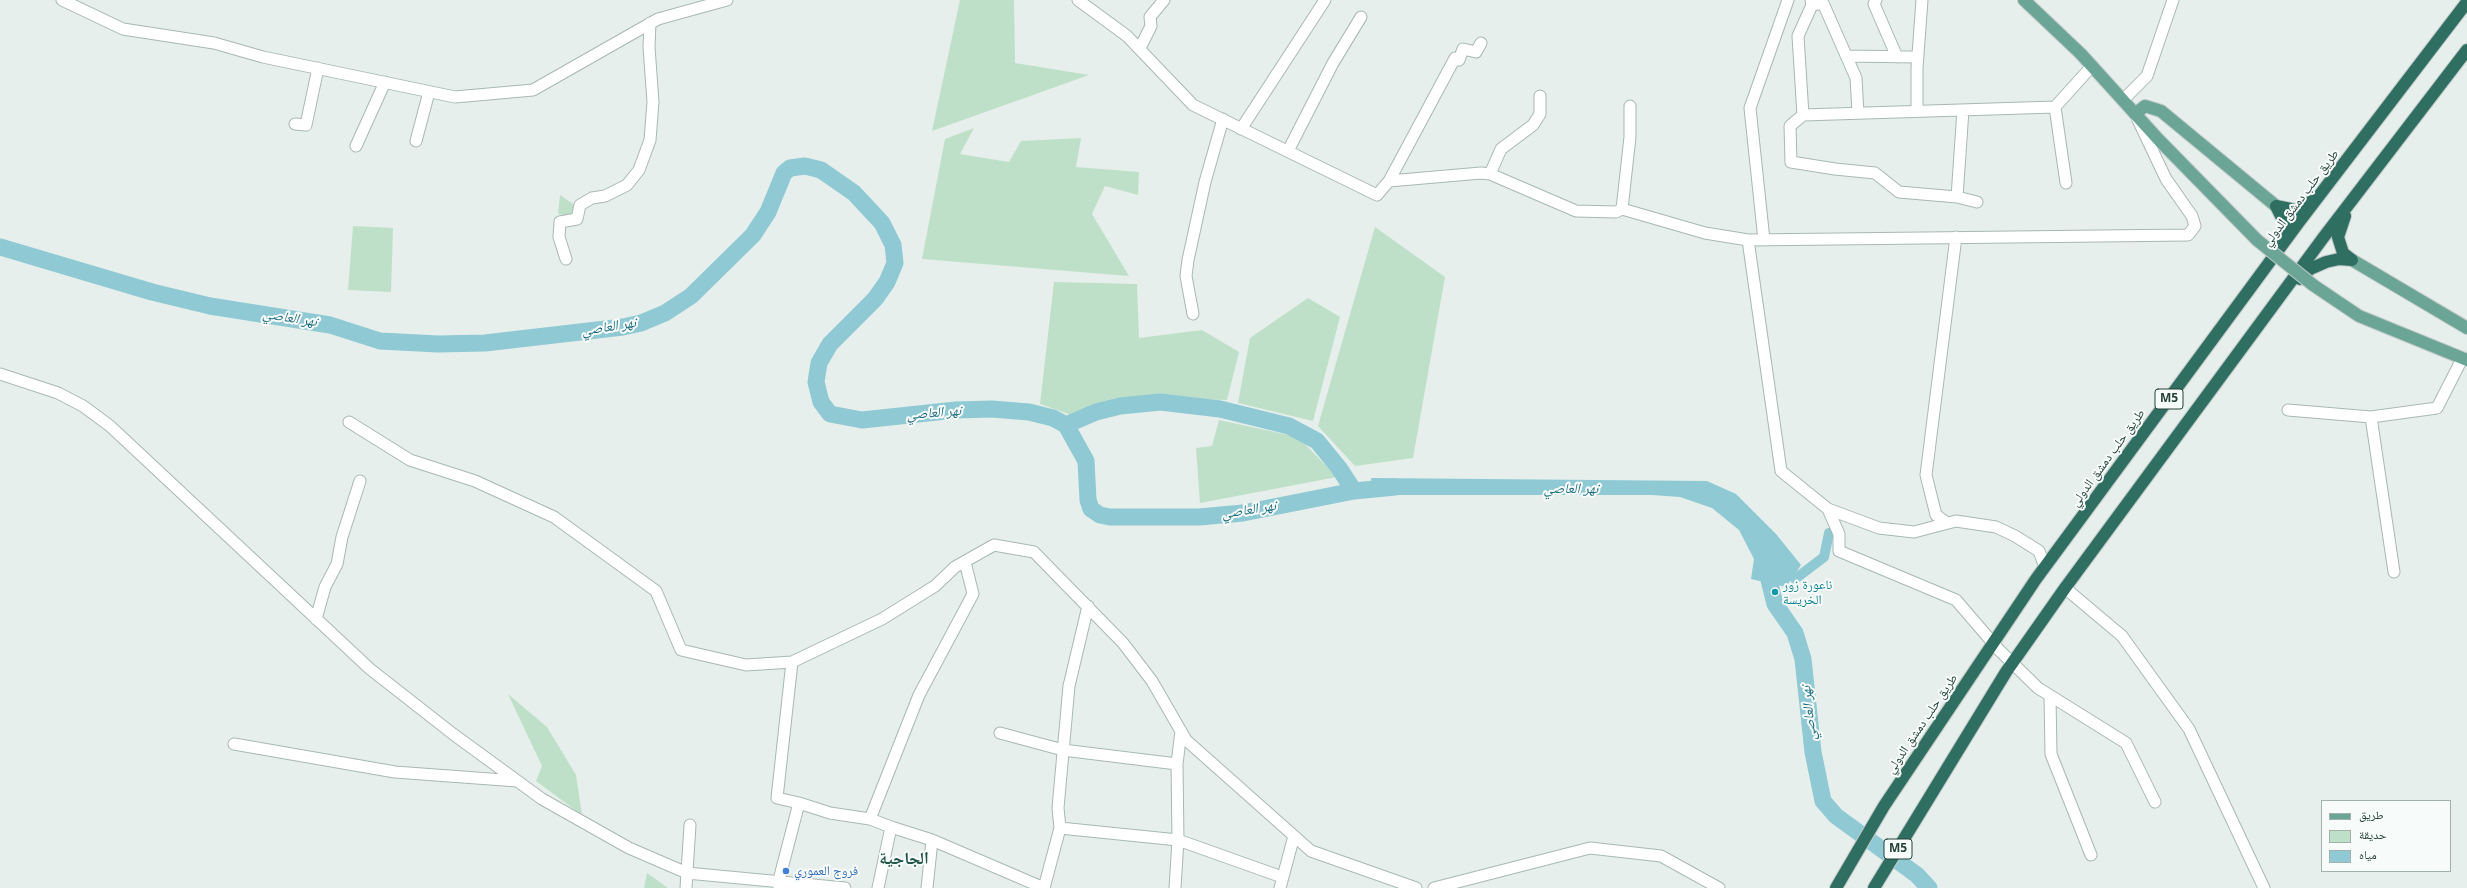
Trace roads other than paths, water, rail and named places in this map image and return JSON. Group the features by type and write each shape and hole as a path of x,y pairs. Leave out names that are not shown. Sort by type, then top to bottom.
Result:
{"highway":[{"name":"طريق حلب دمشق الدولي","path":"1836,888 1860,844 1884,806 2045,567 2267,266 2467,2"},
{"name":"M5","path":"1874,888 2013,663 2065,588 2352,200 2467,50"},
{"path":"2276,206 2296,210 2307,205 2329,183"},
{"path":"2352,200 2338,237 2343,254 2352,260"},
{"path":"2267,266 2283,234 2283,215 2276,206"},
{"path":"2278,300 2310,269 2339,259 2352,260"}],"main road":[{"path":"2024,0 2092,66 2135,114 2257,240 2313,285 2359,316 2464,360"},
{"path":"2135,114 2145,106 2161,111 2276,206"},
{"path":"2352,260 2467,328"}],"street":[{"path":"62,0 123,29 214,43 318,68 455,97 534,90 658,19 727,0"},
{"path":"1078,0 1127,36 1140,48 1192,105 1377,195 1389,181 1455,58 1459,60 1463,49 1476,52 1481,43"},
{"path":"1140,48 1151,26 1150,17 1164,0"},
{"path":"1240,129 1326,0"},
{"path":"1764,240 1750,108 1788,0"},
{"path":"1876,0 1874,4 1897,57"},
{"path":"1917,111 1918,57 1922,0"},
{"path":"2123,100 2147,76 2173,0"},
{"path":"1803,115 1798,36 1811,3 1823,3 1856,78 1858,113"},
{"path":"1288,151 1332,63 1361,17"},
{"path":"566,259 559,237 560,222 577,219 580,205 592,198 605,196 627,184 638,170 650,140 653,102 650,23"},
{"path":"1846,56 1918,57"},
{"path":"1978,202 1957,197 1899,192 1875,172 1834,169 1791,162 1790,126 1803,115 2055,107 2092,66"},
{"path":"295,124 306,125 318,68"},
{"path":"356,146 385,82"},
{"path":"416,141 429,92"},
{"path":"1490,174 1501,150 1533,125 1540,114 1540,96"},
{"path":"1622,209 1630,137 1630,106"},
{"path":"2055,107 2066,183"},
{"path":"1957,197 1963,110"},
{"path":"1389,181 1481,173 1490,174 1576,211 1616,212 1622,209 1705,233 1748,240 2188,235 2195,226 2192,216 2166,179 2135,114"},
{"path":"1193,314 1186,276 1188,260 1205,182 1223,119"},
{"path":"1947,524 1936,515 1926,475 1956,237"},
{"path":"1748,240 1781,471 1828,509 1879,528 1914,532 1956,521 1996,527 2015,536 2039,551 2045,567"},
{"path":"2288,410 2371,417 2437,408 2464,360"},
{"path":"0,374 58,393 83,406 110,426 370,669 542,799 629,848 687,873 779,884 845,888"},
{"path":"2371,417 2394,572"},
{"path":"349,422 410,460 475,481 554,517 656,591 681,650 746,665 792,662 882,619 935,586 956,567 994,545 1034,552 1123,643 1152,681 1186,740 1311,851 1370,874 1416,888"},
{"path":"316,619 325,587 336,564 342,537 360,480"},
{"path":"1828,509 1839,534 1839,551 1956,600 1993,643 2038,688 2126,743 2155,802"},
{"path":"870,819 919,695 973,594 965,562"},
{"path":"2065,588 2122,636 2189,729 2264,888"},
{"path":"792,662 777,798 830,813 870,819 932,840 1044,888 1060,828 1058,808 1070,686 1088,606"},
{"path":"2050,696 2050,754 2091,855"},
{"path":"1175,888 1178,840 1177,764 1181,731"},
{"path":"1000,733 1063,750 1177,764"},
{"path":"234,744 395,772 517,781"},
{"path":"779,884 799,803"},
{"path":"686,888 690,825"},
{"path":"878,888 891,827"},
{"path":"1060,828 1178,840 1281,883 1294,836"},
{"path":"927,888 932,840"},
{"path":"1434,888 1590,848 1661,856 1719,888"}],"water":[{"path":"1371,478 1707,481 1736,494 1776,534 1801,565 1786,587 1751,579 1754,559 1739,530 1712,508 1680,497 1652,495 1373,495"}],"waterway":[{"name":"نهر العاصي","path":"0,247 152,292 210,306 330,325 380,341 438,344 485,343 623,327 641,323 665,313 691,296 753,235 768,212 784,173 790,168 805,166 821,170 854,193 882,223 893,245 895,263 887,282 875,299 830,344 819,363 816,382 821,402 830,414 862,420 956,410 992,409 1029,412 1053,418 1066,425 1086,461 1088,500 1091,509 1100,515 1110,517 1199,517 1243,513 1354,491 1395,487"},
{"path":"1066,425 1096,412 1120,406 1160,402 1220,409 1289,426 1317,441 1339,468 1354,491"},
{"path":"1795,579 1824,557 1829,533"},
{"name":"نهر العاصي","path":"1764,560 1775,604 1795,633 1803,659 1813,752 1823,801 1836,816 1917,875 1929,888"}],"place":[{"name":"ناعورة زور الخريسة","path":"1775,592"},
{"name":"فروج العموري","path":"786,871"}],"district":[{"name":"الجاجية","path":"904,859"}]}
